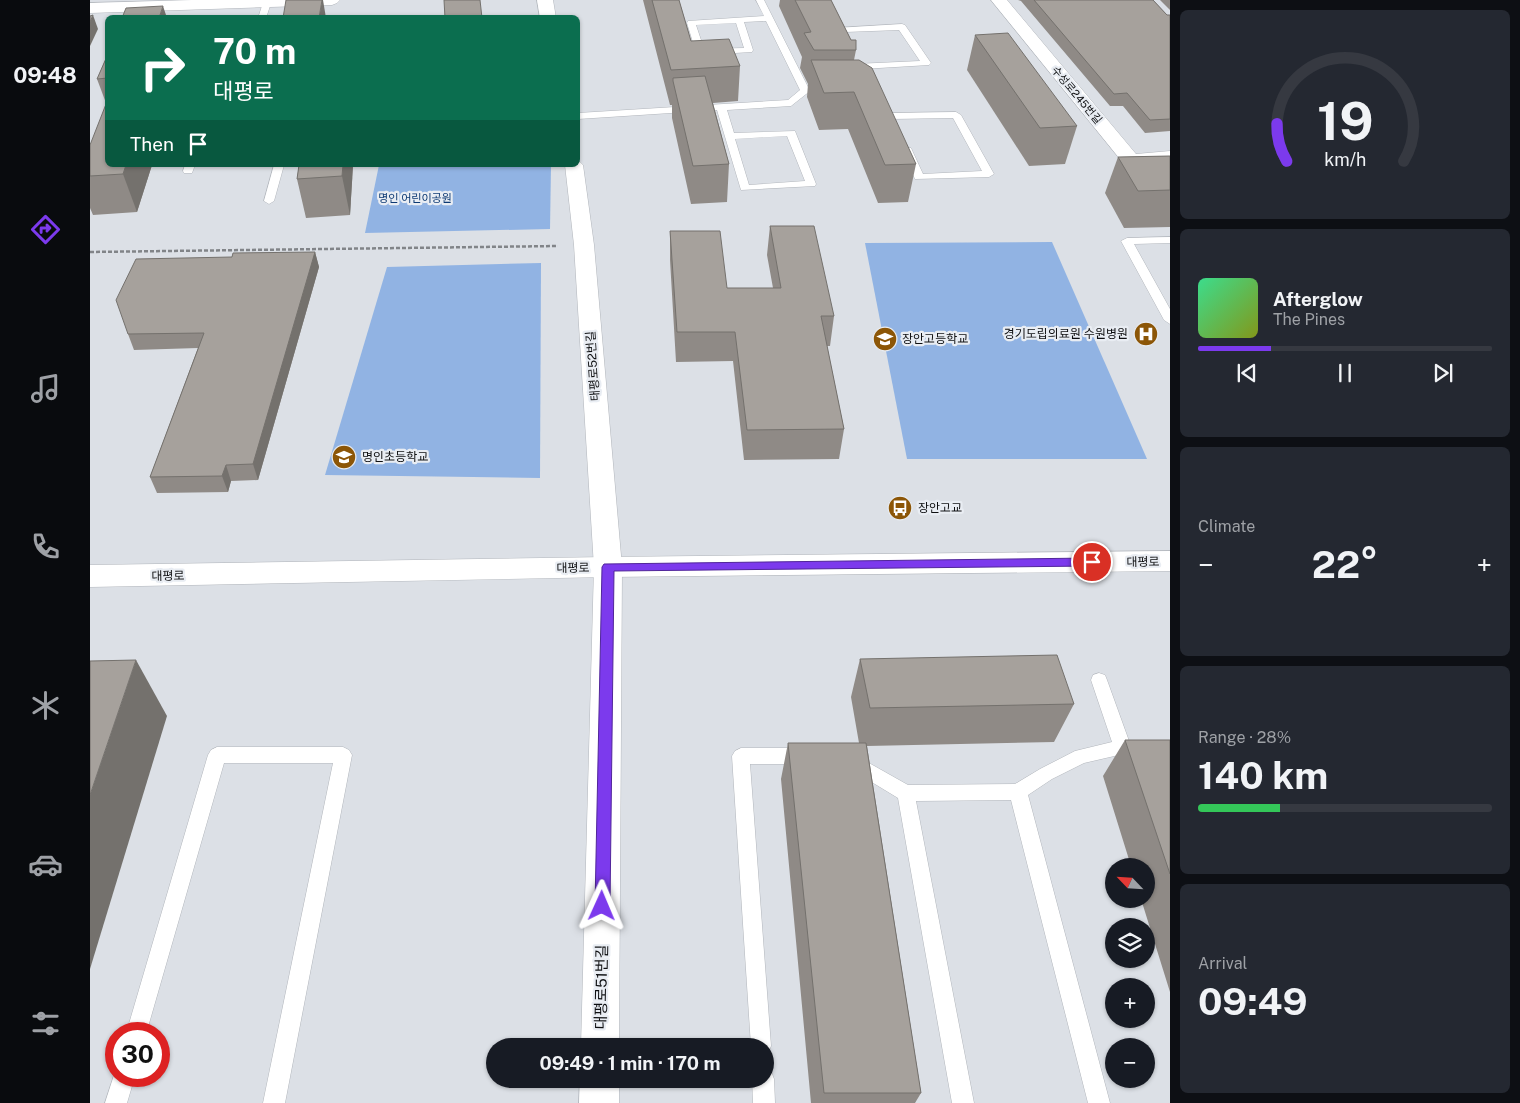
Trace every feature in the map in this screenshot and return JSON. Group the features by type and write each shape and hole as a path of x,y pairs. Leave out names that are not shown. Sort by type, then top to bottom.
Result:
{"street":[{"path":"90,8 210,2 264,10 332,0"},
{"path":"545,0 548,15"},
{"name":"수성로245번길","path":"998,0 1131,160 1170,157"},
{"name":"태평로52번길","path":"574,167 584,245 608,567"},
{"name":"대평로","path":"90,576 608,567 1170,561"},
{"name":"대평로51번길","path":"600,1038 608,567"},
{"path":"599,1103 600,1088"}],"lane":[{"path":"580,116 791,103 809,91 760,0"},
{"path":"739,20 749,50 700,52 691,23 770,18"},
{"path":"854,59 926,63 902,27 839,30 854,59 856,90"},
{"path":"721,107 729,136 744,188 811,184 791,133 729,136"},
{"path":"890,118 956,115 989,174 919,177 903,142"},
{"path":"269,201 278,167"},
{"path":"1170,252 1167,240 1126,242 1170,320"},
{"path":"1099,680 1123,747"},
{"path":"760,1038 741,756 844,756 906,793 1018,792 1046,774 1082,756 1123,747 1170,755"},
{"path":"139,1022 217,754 344,755 274,1103"},
{"path":"1018,792 1099,1103"},
{"path":"906,793 963,1103"},
{"path":"116,1103 121,1087"},
{"path":"763,1088 764,1103"}],"path":[{"path":"90,252 584,245"}],"green space":[{"name":"명인 어린이공원","path":"379,167 551,167 550,229 365,233"},
{"path":"1052,242 1147,459 907,459 865,243"},
{"path":"541,263 540,478 325,475 387,267"}],"building":[{"path":"286,0 322,0 320,15 284,15"},
{"path":"444,0 480,0 482,15 445,15"},
{"path":"652,0 679,0 691,41 729,39 740,66 671,70"},
{"path":"795,0 831,0 851,40 856,40 856,50 814,50 804,33 811,32"},
{"path":"1034,0 1153,0 1167,15 1170,15 1170,119 1150,120 1127,93 1114,94"},
{"path":"163,6 160,15 123,15 126,8"},
{"path":"1008,33 1077,126 1040,128 975,35"},
{"path":"811,60 859,60 872,68 916,164 885,165 854,92 824,93"},
{"path":"105,61 105,78 97,79"},
{"path":"705,76 729,164 693,166 673,78"},
{"path":"105,107 105,167 125,167 123,174 90,176 90,145"},
{"path":"1170,156 1170,190 1138,191 1118,157"},
{"path":"299,167 343,167 342,176 297,179"},
{"path":"770,226 814,226 834,316 821,316 844,429 747,430 735,332 677,332 670,231 720,231 727,288 781,288"},
{"path":"315,252 253,464 226,465 222,476 150,477 204,333 128,334 116,300 136,259 232,257 233,253"},
{"path":"1057,655 1074,704 870,708 860,659"},
{"path":"136,660 90,795 90,661"},
{"path":"1125,740 1170,740 1170,874"},
{"path":"788,743 866,743 921,1093 824,1093"}],"place":[{"name":"경기도립의료원 수원병원","path":"1146,334"},
{"name":"장안고등학교","path":"885,339"},
{"name":"명인초등학교","path":"344,457"},
{"name":"장안고교","path":"900,508"}],"route":[{"path":"602,906 608,567 1092,562"}]}
